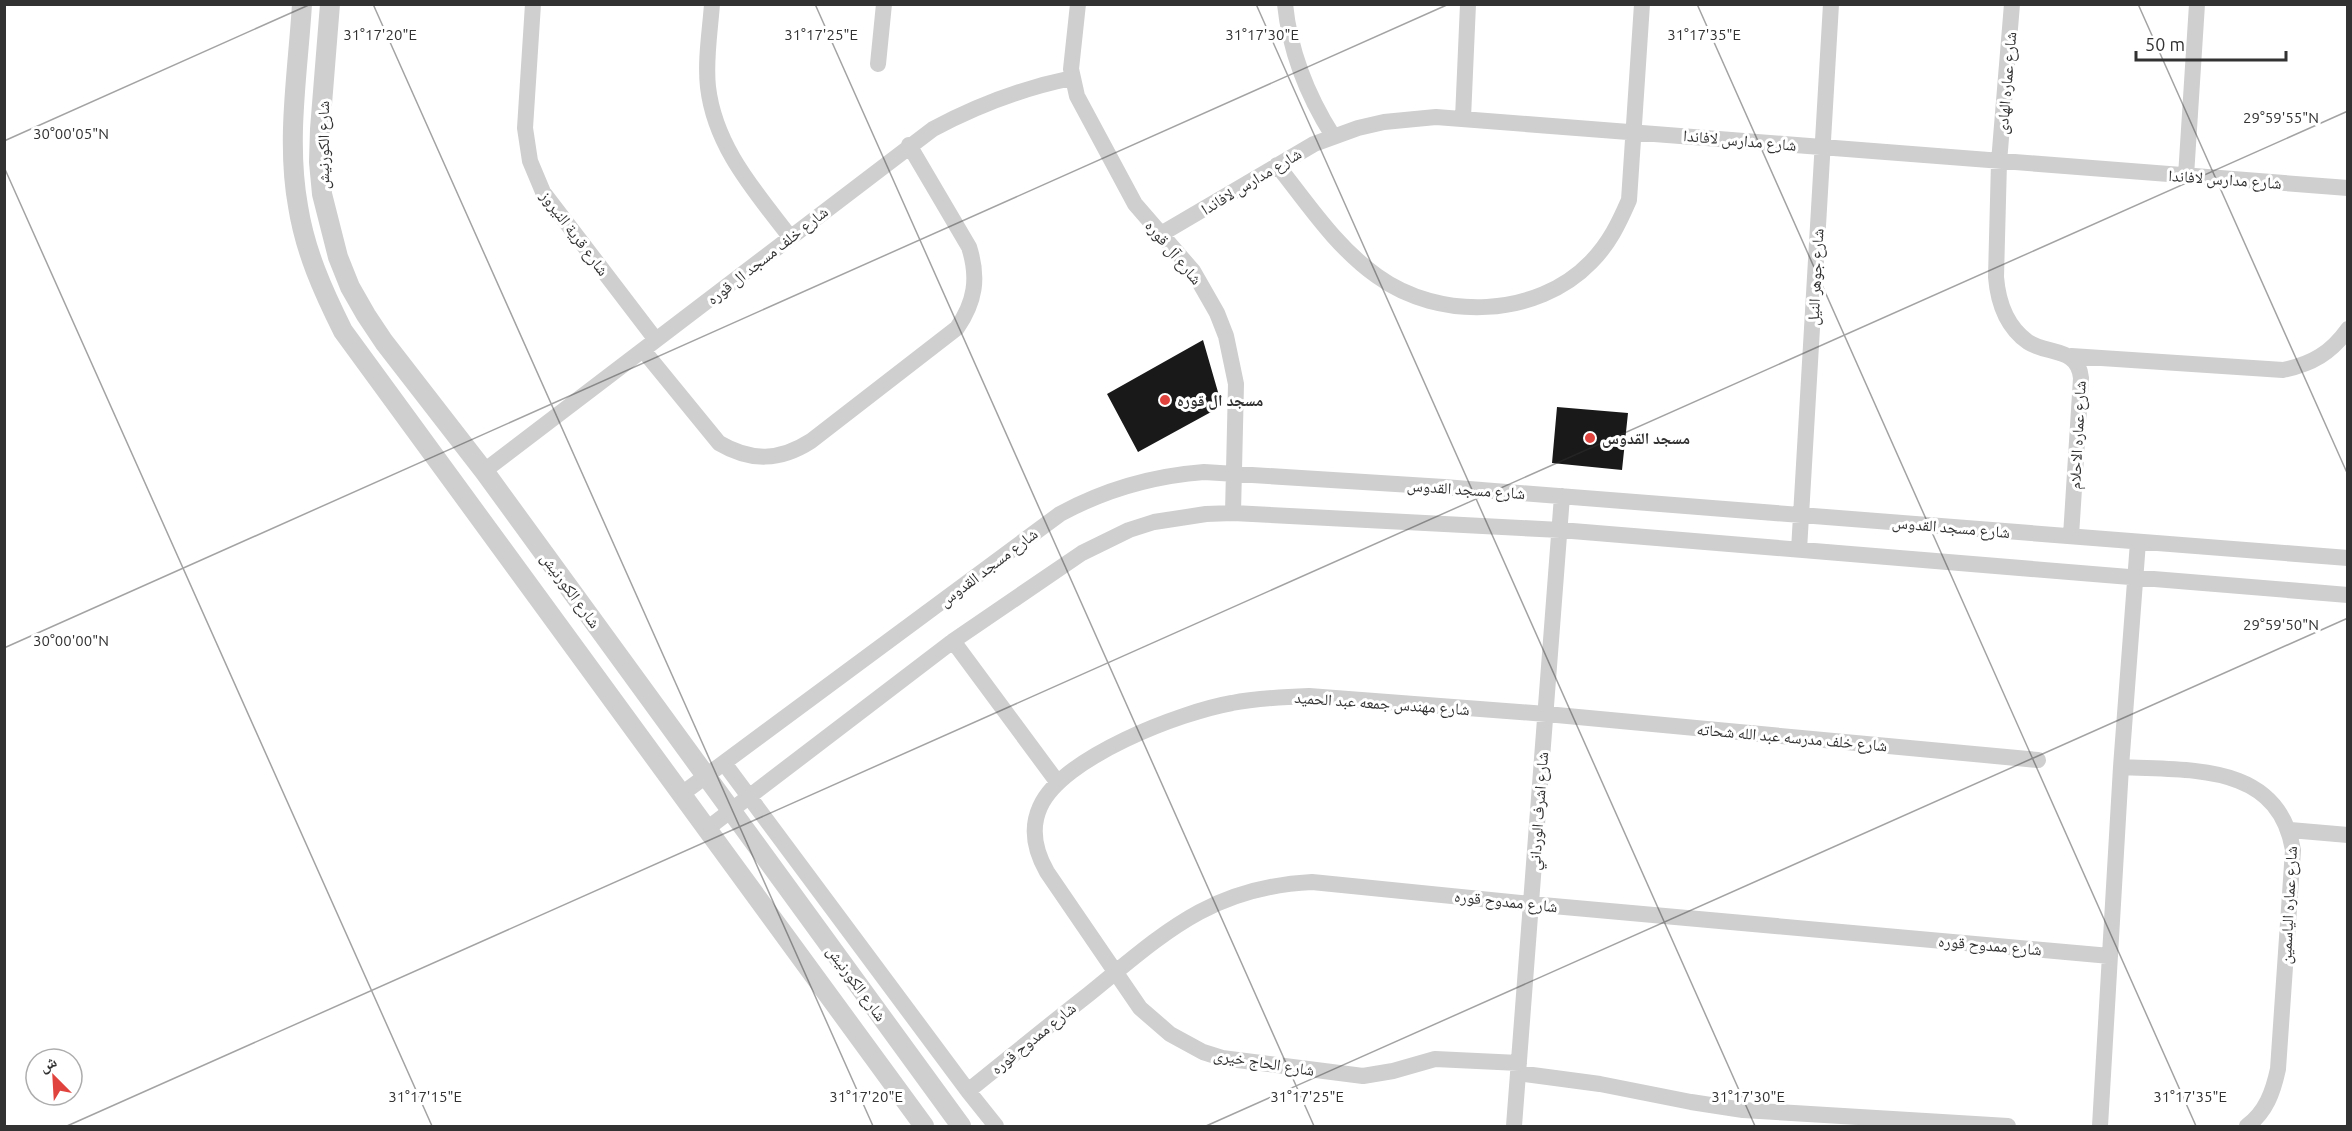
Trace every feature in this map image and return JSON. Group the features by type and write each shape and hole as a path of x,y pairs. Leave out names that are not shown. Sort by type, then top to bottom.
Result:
{"street":[{"name":"شارع الكورنيش","path":"302,4 293,131 298,206 314,268 344,331 924,1126"},
{"name":"شارع الكورنيش","path":"330,4 319,162 322,194 338,257 350,287 384,342 484,471 961,1126"},
{"name":"شارع قرية النيروز","path":"533,4 525,128 528,153 535,177 552,206 719,443 733,452 765,458 781,456 811,441 957,328 966,314 973,298 976,281 975,264 969,247 909,145"},
{"path":"712,4 707,62 708,87 720,133 743,176 790,237"},
{"path":"878,64 884,4"},
{"name":"شارع آل قوره","path":"1078,4 1072,78 1081,105 1143,215 1193,271 1217,314 1226,336 1236,384 1233,513"},
{"path":"1285,4 1288,31 1305,86 1333,136"},
{"path":"1462,118 1468,4"},
{"path":"1277,165 1346,251 1380,278 1408,293 1441,303 1485,307 1527,300 1550,291 1572,279 1591,263 1607,244 1620,223 1629,200 1642,4"},
{"name":"شارع جوهر النيل","path":"1799,550 1831,4"},
{"name":"شارع عماره الهادى","path":"2000,162 2012,4"},
{"path":"2186,176 2197,4"},
{"name":"شارع خلف مسجد ال قوره","path":"484,471 909,145 933,129 986,103 1031,87 1072,78"},
{"name":"شارع مدارس لافاندا","path":"1161,234 1277,165 1333,136 1384,122 1436,117 2348,189"},
{"name":"شارع عماره الاحلام","path":"2000,162 1996,278 2001,306 2017,332 2028,342 2041,348 2065,353 2071,356 2079,366 2081,378 2071,536"},
{"path":"2071,356 2283,370 2314,361 2339,342 2348,329"},
{"name":"شارع مسجد القدوس","path":"683,793 1060,514 1106,492 1154,478 1204,472 1235,474 1801,514 2348,558"},
{"name":"شارع اشرف الورداني","path":"1514,1126 1562,496"},
{"path":"708,828 953,641 1075,558 1105,540 1154,522 1206,514 1233,513 1560,530 2348,595"},
{"path":"2100,1126 2121,767 2138,542"},
{"path":"953,641 1059,783"},
{"name":"شارع مهندس جمعه عبد الحميد","path":"1059,783 1089,760 1132,736 1158,724 1232,702 1270,697 1309,696 1545,714"},
{"name":"شارع خلف مدرسه عبد الله شحاته","path":"1545,714 2038,760"},
{"path":"724,763 996,1126"},
{"name":"شارع عماره الياسمين","path":"2121,767 2211,772 2234,777 2270,801 2290,830 2293,850 2278,1069 2274,1088 2266,1106 2247,1126"},
{"name":"شارع الحاج خيرى","path":"1059,783 1045,799 1036,818 1034,832 1040,860 1128,993 1154,1022 1186,1043 1222,1058 1363,1076 1393,1071 1436,1059 1518,1068 1743,1110 2008,1126"},
{"path":"2290,830 2348,835"},
{"name":"شارع ممدوح قوره","path":"968,1091 1168,930 1214,904 1246,892 1287,883 1312,882 2110,956"}],"building":[{"name":"مسجد ال قوره","path":"1203,340 1222,406 1138,452 1107,394"},
{"name":"مسجد القدوس","path":"1557,407 1628,413 1622,470 1552,463"}],"place":[{"name":"مسجد ال قوره","path":"1165,400"},
{"name":"مسجد القدوس","path":"1590,438"}]}
